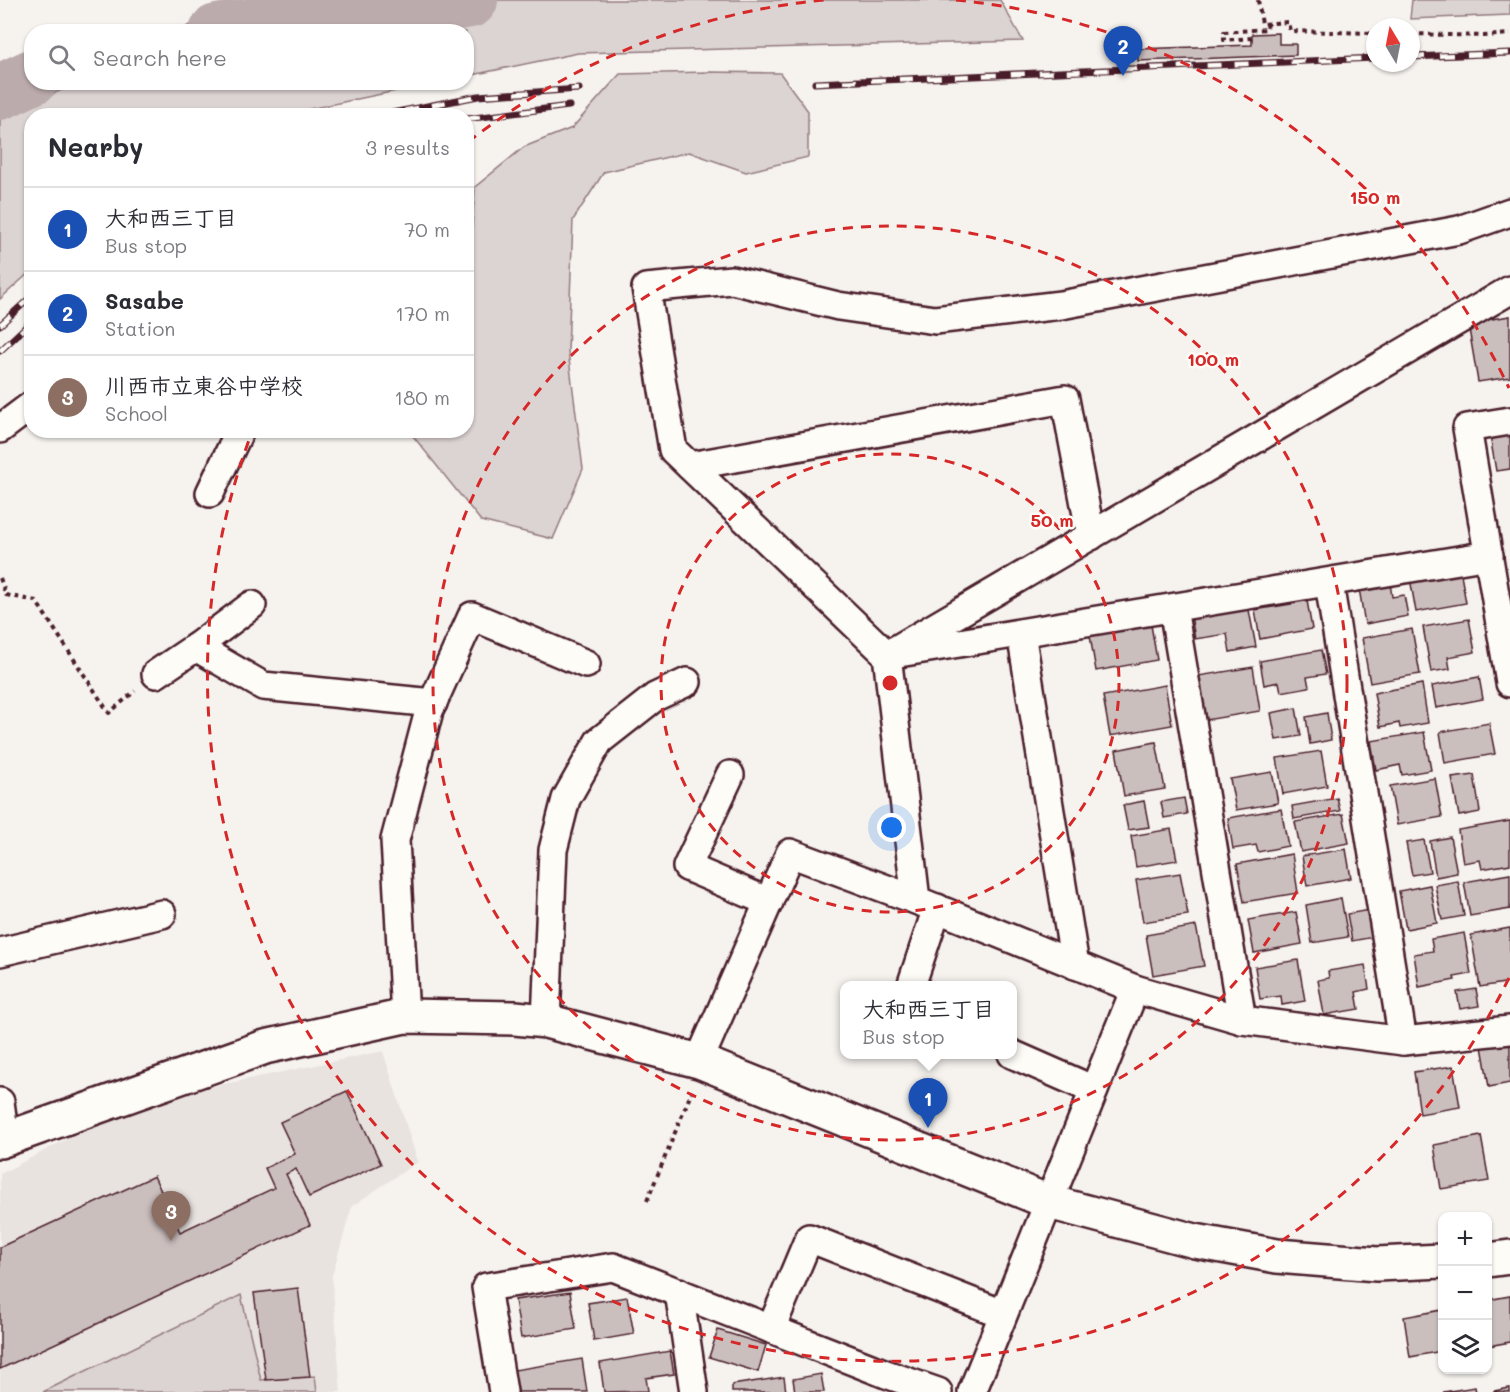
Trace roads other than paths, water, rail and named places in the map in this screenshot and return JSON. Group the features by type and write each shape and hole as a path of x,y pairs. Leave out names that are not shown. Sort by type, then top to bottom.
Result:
{"street":[{"path":"912,981 926,904 887,654 673,450 646,288 732,280 838,306 935,320 1084,301 1459,230 1510,212"},
{"path":"887,654 1510,290"},
{"path":"690,466 1065,399 1091,536"},
{"path":"0,429 24,411"},
{"path":"1510,422 1467,428 1510,681"},
{"path":"210,493 236,438"},
{"path":"887,654 1489,555"},
{"path":"1329,583 1402,1041"},
{"path":"156,674 196,648 252,605"},
{"path":"1173,608 1242,1020"},
{"path":"405,1016 395,840 433,703 472,616 586,664"},
{"path":"1021,633 1075,965"},
{"path":"196,648 262,686 433,703"},
{"path":"546,1021 553,850 566,799 599,741 655,697 687,682"},
{"path":"730,775 687,867 769,902"},
{"path":"697,1072 790,853 926,904 1135,989 1242,1020 1402,1041 1510,1030"},
{"path":"0,952 162,914"},
{"path":"972,1392 1135,989"},
{"path":"0,1102 3,1140 265,1047 405,1016 515,1018 546,1021 697,1072 1049,1202 1195,1241 1277,1256 1377,1264 1438,1262"},
{"path":"1017,1056 1094,1090"},
{"path":"771,1329 809,1238 1004,1314"},
{"path":"1492,1259 1510,1257"},
{"path":"503,1392 486,1287 613,1267 771,1329 887,1383 938,1392"},
{"path":"679,1292 694,1392"}],"waterway":[{"path":"264,24 334,13 470,0"},
{"path":"0,92 24,81"}],"railway":[{"path":"1420,57 1510,53"},
{"path":"815,83 1366,58"},
{"path":"417,108 478,96 579,89"},
{"path":"474,118 569,106"},
{"path":"0,325 24,303"},
{"path":"0,351 24,328"}],"place":[{"name":"Sasabe","path":"1123,76"},
{"name":"大和西三丁目","path":"928,1128"},
{"name":"川西市立東谷中学校","path":"171,1241"}]}
